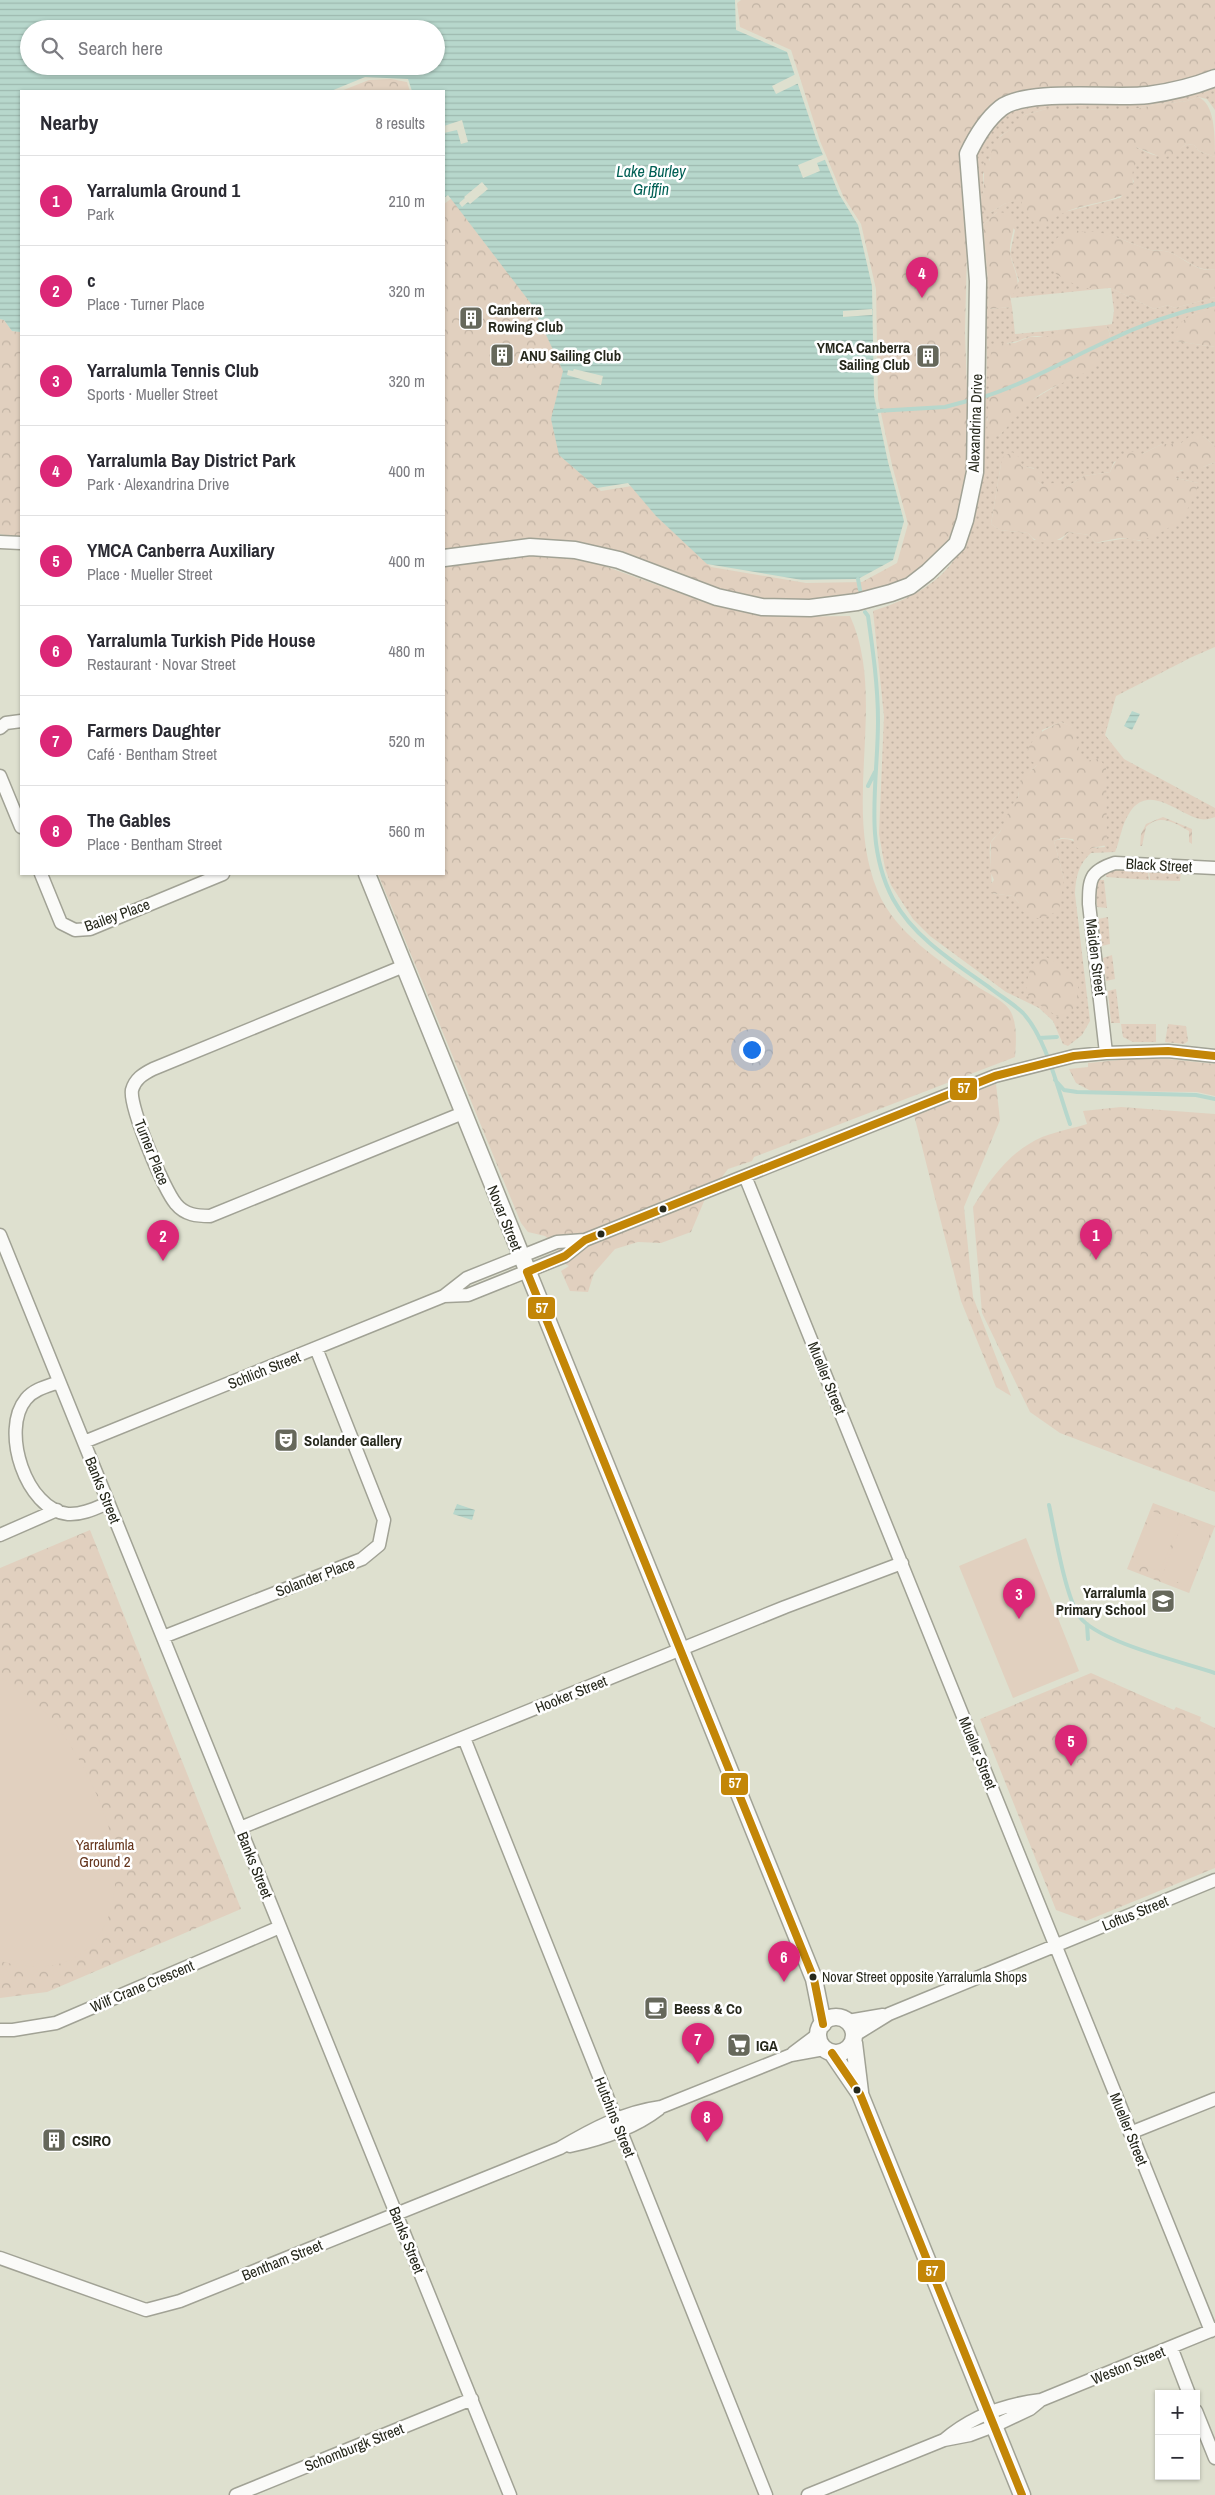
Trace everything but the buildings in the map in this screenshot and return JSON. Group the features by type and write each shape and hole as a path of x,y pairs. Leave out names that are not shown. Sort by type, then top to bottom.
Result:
{"main road":[{"name":"Alexandrina Drive","path":"445,558 530,547 575,550 619,560 717,597 762,607 810,608 864,601 910,586 928,572 957,544 965,520 975,472 978,398 978,281 968,154 982,128 1002,107 1026,100 1052,96 1148,95 1215,78"},
{"name":"Novar Street","path":"367,875 814,1979 849,2029 860,2094"},
{"name":"Novar Street","path":"814,1979 824,2040 860,2094 1022,2495"},
{"path":"830,2018 849,2029 845,2052 824,2040 830,2018"}],"street":[{"path":"0,542 20,543"},
{"path":"0,728 6,723 20,721"},
{"path":"0,776 20,825"},
{"name":"Black Street","path":"1104,867 1120,863 1215,868"},
{"name":"Maiden Street","path":"1104,867 1093,875 1089,886 1089,904 1106,1053"},
{"name":"Bailey Place","path":"40,875 61,923 75,930 90,929 221,875"},
{"name":"Turner Place","path":"404,966 153,1069 139,1077 132,1092 134,1107 164,1186 177,1205 192,1215 210,1216 463,1113"},
{"name":"Schlich Street","path":"84,1442 444,1296 468,1295 524,1264 565,1256 584,1240 987,1079 1063,1059 1106,1053 1161,1051 1215,1056"},
{"name":"Mueller Street","path":"745,1176 1130,2134 1213,2330"},
{"name":"Banks Street","path":"0,1235 510,2495"},
{"name":"Solander Place","path":"163,1637 362,1559 379,1544 384,1520 316,1348"},
{"path":"59,1382 34,1391 26,1399 15,1418 14,1444 22,1472 30,1486 42,1500 67,1514 80,1513 108,1503"},
{"path":"0,1535 57,1510"},
{"name":"Hooker Street","path":"240,1828 785,1607 902,1563"},
{"name":"Hutchins Street","path":"464,1738 766,2495"},
{"name":"Loftus Street","path":"1054,1946 1215,1880"},
{"name":"Wilf Crane Crescent","path":"0,2030 13,2030 56,2023 280,1927"},
{"path":"849,2029 1054,1946"},
{"name":"Bentham Street","path":"0,2258 146,2310 180,2301 560,2148 616,2118 640,2110 661,2107 824,2040"},
{"path":"1130,2134 1215,2099"},
{"name":"Bentham Street","path":"560,2148 621,2131 645,2120 661,2107"},
{"name":"Weston Street","path":"808,2495 944,2440 970,2435 991,2420 1030,2409 1040,2400 1213,2330"},
{"path":"1171,2347 1188,2390"},
{"name":"Schomburgk Street","path":"236,2495 472,2400"},
{"path":"1200,2421 1215,2458"}],"green space":[{"path":"741,0 1215,0 1215,73 1149,88 1003,101 969,165 965,332 968,420 966,469 959,513 948,540 930,565 911,579 872,593 812,602 763,600 719,590 620,554 445,551 445,203 452,198 537,307 567,369 563,458 601,491 632,486 660,519 711,567 806,583 862,582 897,563 908,524 892,465 878,399 876,289 861,224 843,196 820,141 791,50 740,27 737,3"},
{"path":"391,79 407,82 410,90 344,90 369,80"},
{"path":"1215,88 1215,110 1207,99 1198,97 1187,101 1130,110 1046,109 1025,115 1018,125 1000,136 983,174 984,190 981,198 990,213 1004,204 1022,198 1047,224 1056,214 1120,198 1134,182 1131,174 1136,147 1160,156 1174,152 1186,144 1194,145 1199,151 1215,157 1215,269 1203,269 1169,252 1150,250 1109,235 1083,233 1081,288 1109,288 1011,298 1010,296 1019,281 1010,254 1015,230 997,212 983,225 989,292 988,309 1012,307 1015,334 1058,330 1054,337 1034,336 1007,343 987,420 999,436 1021,409 1061,383 1076,377 1107,344 1110,334 1106,325 1112,324 1114,311 1111,288 1154,309 1168,305 1175,308 1215,297 1215,307 1192,315 1175,341 1215,347 1215,446 1203,436 1180,444 1162,444 1142,454 1114,462 1110,472 1084,476 1065,488 1043,486 1038,482 1034,468 1001,464 991,524 1000,530 1028,533 1034,540 1061,540 1069,532 1089,535 1096,543 1128,538 1140,541 1198,483 1176,478 1173,473 1204,467 1215,462 1215,647 1116,696 1105,735 1124,759 1215,808 1215,817 1200,819 1164,803 1146,800 1138,804 1127,817 1115,852 1091,853 1083,862 1077,877 1075,894 1090,1021 1082,1035 1068,1046 1063,1044 1053,1021 1039,1008 1006,992 930,936 913,919 891,885 885,868 879,834 884,716 873,611 907,598 938,578 958,553 968,525 979,470 985,405 986,308 975,166 978,147 986,133 1005,115 1013,110 1024,107 1048,104 1107,105 1139,103 1171,100","holes":["1061,722 1072,727 1105,847 1088,847 1066,839 1054,841 1064,879 1019,903 1013,896 991,893 991,842 1002,829 1018,798 1018,793 1024,780 1037,765 1042,730"]},
{"path":"1198,97 1204,100 1211,113 1215,157 1199,151 1194,145 1186,144 1174,154 1163,158 1136,147 1140,158 1133,170 1132,190 1111,199 1065,212 1047,225 1037,225 1024,213 1021,199 1004,204 990,213 981,210 981,198 984,190 984,163 990,160 992,150 999,138 1025,115 1046,109 1130,110 1187,101"},
{"path":"997,212 1006,213 1014,218 1010,253 1018,286 1017,291 1010,296 1012,307 988,309 989,292 983,225"},
{"path":"1072,229 1098,232 1150,250 1169,252 1203,269 1215,269 1215,297 1175,308 1168,305 1154,309 1111,288 1081,288 1056,274 1049,260 1051,249 1057,238"},
{"path":"1215,307 1215,347 1175,341 1175,333 1182,322 1194,314"},
{"path":"0,319 4,320 12,331 20,332 20,538 0,534"},
{"path":"1106,325 1110,334 1107,344 1098,354 1100,362 1080,375 1038,396 999,436 991,436 987,433 991,351 997,344 1015,343 1030,337 1053,337 1058,330"},
{"path":"1194,433 1203,436 1215,446 1215,462 1196,470 1182,470 1174,473 1176,478 1198,483 1186,512 1162,532 1140,540 1123,538 1096,543 1089,535 1069,532 1048,543 1038,541 1028,533 1000,530 991,524 1003,457 1012,452 1020,458 1021,466 1041,470 1043,475 1038,482 1043,486 1053,483 1065,488 1084,476 1110,472 1115,462 1126,453 1136,452 1142,454 1162,444 1180,444"},
{"path":"539,555 585,559 710,604 750,613 784,617 850,616 861,648 865,682 863,824 868,859 878,892 895,920 907,933 933,956 998,999 1009,1009 1014,1020 1016,1033 1015,1057 754,1157 752,1161 728,1169 705,1199 691,1232 661,1243 638,1242 615,1249 594,1273 588,1292 570,1291 561,1271 569,1266 551,1257 559,1249 545,1236 528,1232 521,1223 378,875 445,875 445,564 470,559"},
{"path":"1061,722 1073,727 1082,761 1099,759 1106,767 1107,845 1092,848 1084,853 1076,847 1073,839 1061,838 1054,841 1064,879 1059,910 1049,916 1037,918 1022,911 1019,903 1013,896 991,893 989,887 994,880 990,871 991,842 1000,832 1011,806 1018,798 1020,781 1037,765 1030,760 1027,752 1030,746 1040,733"},
{"path":"1163,817 1192,829 1192,844 1189,842 1189,831 1162,820 1151,823 1146,827 1142,846 1140,846 1141,834 1146,824"},
{"path":"1117,869 1148,872 1149,880 1106,877 1106,873"},
{"path":"1149,871 1181,872 1180,881 1150,880"},
{"path":"1099,880 1104,880 1107,908 1097,907 1095,890"},
{"path":"1108,917 1110,944 1102,946 1098,919"},
{"path":"1112,955 1115,979 1106,981 1103,958"},
{"path":"1046,957 1064,967 1078,982 1076,1005 1074,1009 1065,1014 1057,1016 1029,998 1026,986 1031,965"},
{"path":"1116,989 1120,1023 1111,1023 1108,991"},
{"path":"1121,1024 1156,1024 1156,1042 1133,1042 1123,1037"},
{"path":"1168,1024 1186,1026 1188,1041 1184,1044 1165,1042"},
{"path":"1130,1059 1168,1059 1215,1064 1215,1096 1197,1092 1091,1091 1076,1083 1069,1069 1088,1067 1088,1063"},
{"path":"996,1084 1000,1120 964,1207 973,1297 1011,1396 996,1387 961,1301 914,1115"},
{"path":"1121,1107 1215,1114 1215,1492 1060,1433 1030,1412 982,1313 973,1207 984,1189 1004,1164 1035,1140 1049,1134 1087,1124 1083,1111"},
{"path":"1136,1203 1140,1203 1141,1276 1136,1276"},
{"path":"1153,1503 1215,1526 1189,1593 1127,1569"},
{"path":"1152,1511 1180,1522 1160,1572 1132,1561"},
{"path":"1183,1520 1211,1531 1190,1587 1162,1576"},
{"name":"Yarralumla Ground 2","path":"90,1530 241,1909 47,1992 0,1998 0,1568"},
{"path":"1026,1538 1079,1671 1013,1698 959,1566"},
{"path":"1091,1673 1174,1710 1176,1707 1201,1717 1200,1721 1215,1728 1215,1868 1086,1921 1056,1910 980,1719"},
{"path":"0,1677 35,1703 51,1719 77,1756 88,1776 105,1816 113,1847 115,1878 112,1906 102,1930 86,1950 64,1962 35,1966 0,1961"}],"water":[{"name":"Lake Burley Griffin","path":"0,0 735,0 736,30 787,52 816,138 839,194 858,225 872,286 874,396 888,462 904,521 893,560 858,579 802,580 707,564 656,516 628,483 597,488 559,455 551,419 563,371 532,305 448,195 445,197 445,90 412,90 408,79 365,77 333,90 20,90 20,332 12,331 4,320 0,319"},
{"path":"1132,711 1140,714 1132,730 1124,726"},
{"path":"457,1504 475,1510 472,1520 453,1514"}],"pier":[{"path":"798,73 801,82 776,94 772,86"},
{"path":"462,120 468,142 461,144 457,130 445,133 445,126"},
{"path":"825,154 827,159 817,163 820,171 803,178 798,165"},
{"path":"482,182 488,189 470,204 468,202 462,207 459,203"},
{"path":"872,309 872,315 843,317 843,311"},
{"path":"574,369 603,376 601,385 567,375 568,370 573,371"}],"waterway":[{"path":"980,398 1027,380 1144,325 1172,315 1215,304"},
{"path":"876,411 945,407 971,400"},
{"path":"858,579 860,590"},
{"path":"865,612 868,616 877,695 878,721 874,812 878,856 884,878 893,899 902,913 924,938 949,959 1023,1013 1039,1037 1045,1051 1070,1124"},
{"path":"868,786 875,772"},
{"path":"1039,1038 1057,1037"},
{"path":"1055,1080 1064,1090 1077,1092 1196,1095 1215,1099"},
{"path":"1049,1505 1069,1594 1079,1616 1103,1634 1122,1643 1215,1673"},
{"path":"1087,1624 1088,1639"}],"transit line":[{"name":"57","path":"823,2024 814,1979 527,1272 565,1256 585,1240 995,1076 1074,1056 1106,1053 1168,1051 1215,1056"},
{"name":"57","path":"832,2053 860,2094 1022,2495"}],"place":[{"name":"Yarralumla Bay District Park","path":"922,298"},
{"name":"Canberra Rowing Club","path":"471,318"},
{"name":"ANU Sailing Club","path":"502,355"},
{"name":"YMCA Canberra Sailing Club","path":"928,356"},
{"name":"Yarralumla Ground 1","path":"1096,1260"},
{"name":"c","path":"163,1261"},
{"name":"Solander Gallery","path":"286,1440"},
{"name":"Yarralumla Primary School","path":"1163,1601"},
{"name":"Yarralumla Tennis Club","path":"1019,1619"},
{"name":"YMCA Canberra Auxiliary","path":"1071,1766"},
{"name":"Novar Street opposite Yarralumla Shops","path":"813,1977"},
{"name":"Yarralumla Turkish Pide House","path":"784,1982"},
{"name":"Beess & Co","path":"656,2008"},
{"name":"IGA","path":"739,2045"},
{"name":"Farmers Daughter","path":"698,2064"},
{"name":"CSIRO","path":"54,2140"},
{"name":"The Gables","path":"707,2142"}]}
